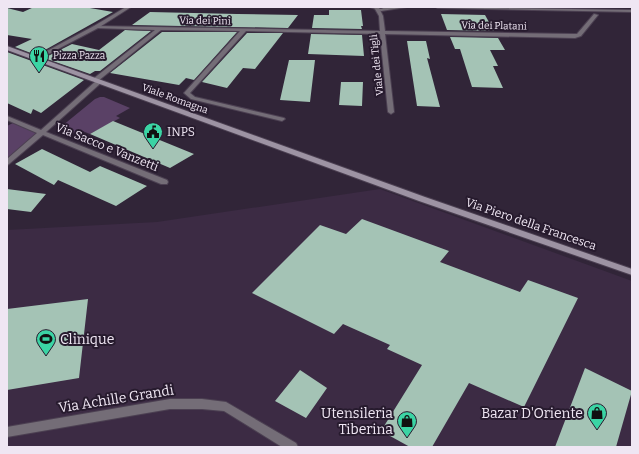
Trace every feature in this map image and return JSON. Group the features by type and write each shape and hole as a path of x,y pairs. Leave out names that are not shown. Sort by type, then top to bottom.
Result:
{"main road":[{"name":"Viale Romagna","path":"7,48 422,199"},
{"name":"Via Piero della Francesca","path":"422,199 632,272"}],"street":[{"path":"96,27 129,7"},
{"path":"366,7 405,7"},
{"path":"438,7 632,11"},
{"name":"Viale dei Tigli","path":"375,8 381,16 391,112"},
{"name":"Viale dei Tigli","path":"381,16 388,8"},
{"name":"Via dei Platani","path":"382,33 575,36 579,35 596,14"},
{"name":"Via dei Pini","path":"35,59 96,27 382,33"},
{"path":"7,163 97,81 159,29"},
{"name":"Viale Romagna","path":"244,30 187,93 193,98 282,119"},
{"name":"Via Sacco e Vanzetti","path":"7,118 164,182"},
{"name":"Via Achille Grandi","path":"7,432 170,404 202,404 226,407 292,447"}],"shaded area":[{"path":"104,97 130,108 116,116 120,118 90,134 80,130 74,133 62,126 95,99"},
{"path":"15,122 41,132 7,163 7,126"},
{"path":"380,189 632,281 632,447 7,447 7,230 157,222"}],"building":[{"path":"34,7 84,7 113,12 36,55 15,47 32,39 7,35 7,8 23,12"},
{"path":"329,10 361,10 362,29 312,28 314,15 329,15"},
{"path":"150,12 298,15 288,28 132,25"},
{"path":"441,14 485,15 494,31 447,30"},
{"path":"125,30 151,31 100,71 95,71 90,74 44,58 72,44 99,50"},
{"path":"162,32 237,32 194,80 186,78 179,85 110,73"},
{"path":"247,33 283,33 255,69 243,68 227,88 202,82"},
{"path":"311,34 362,35 364,56 308,54"},
{"path":"450,37 498,38 505,50 490,50 498,66 493,66 503,88 472,87 460,49 455,49"},
{"path":"407,41 426,41 430,59 427,58 440,107 417,106"},
{"path":"7,52 84,80 41,113 33,109 31,114 7,103"},
{"path":"289,60 315,60 310,102 280,100"},
{"path":"341,82 363,82 362,106 339,105"},
{"name":"INPS","path":"113,121 194,154 170,168 90,134"},
{"path":"42,149 90,172 100,166 147,186 116,206 58,180 54,185 15,164"},
{"path":"7,189 46,194 31,212 7,209"},
{"path":"362,219 449,251 440,262 520,292 528,280 578,298 524,407 469,383 432,447 410,447 381,431 422,365 387,349 390,345 343,324 334,334 252,293 320,225 346,234"},
{"path":"88,299 79,378 7,390 7,309"},
{"path":"585,368 632,391 616,447 555,447"},
{"path":"300,370 327,388 306,418 275,401"}],"place":[{"name":"Pizza Pazza","path":"39,73"},
{"name":"INPS","path":"153,149"},
{"name":"Clinique","path":"46,356"},
{"name":"Bazar D'Oriente","path":"597,430"},
{"name":"Utensileria Tiberina","path":"407,438"}]}
